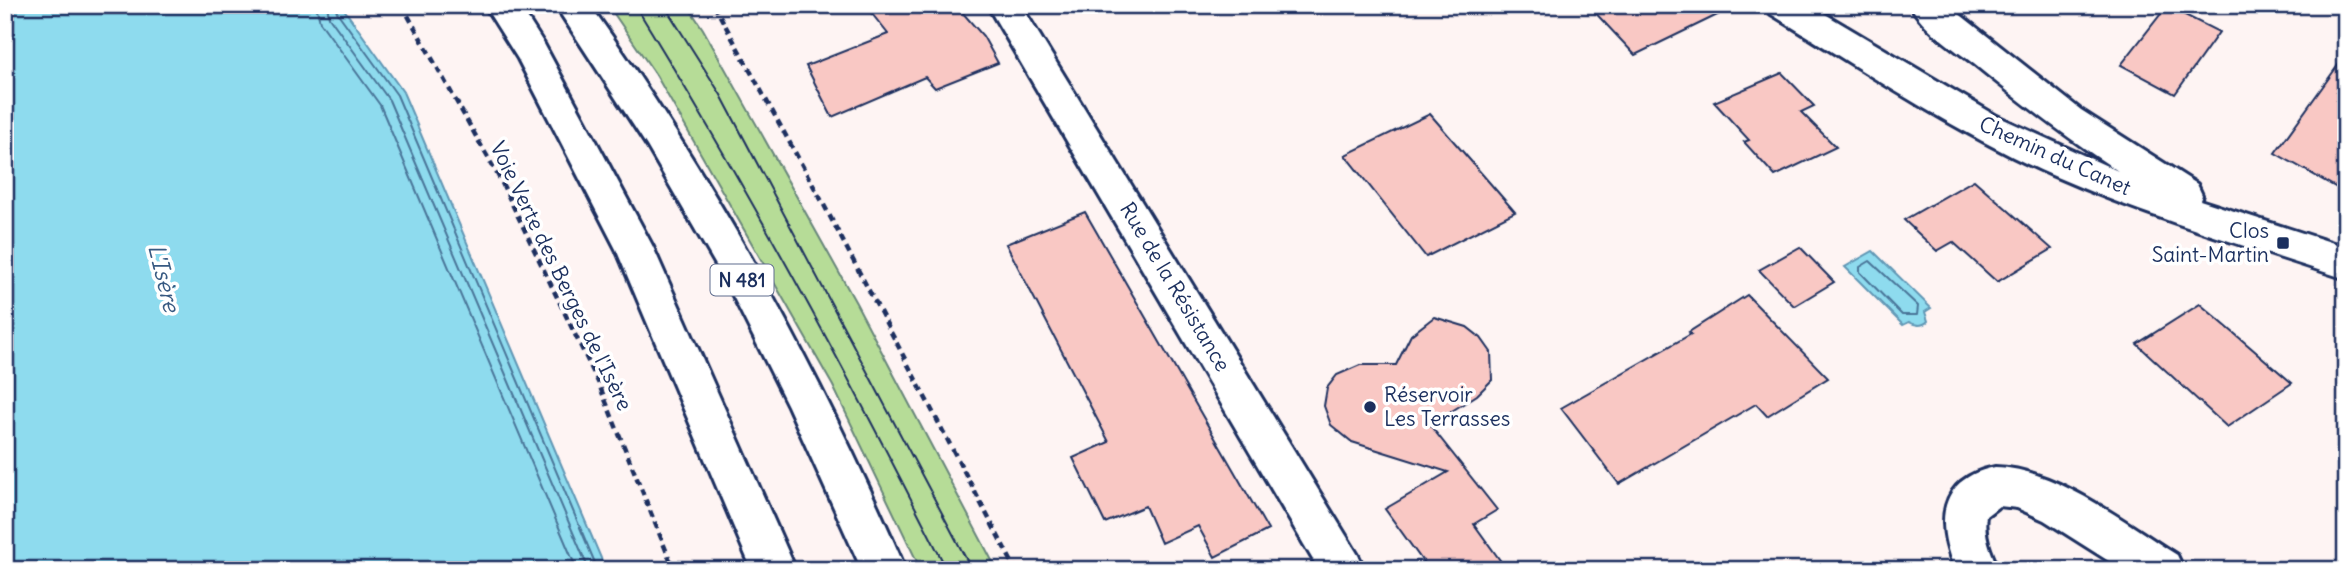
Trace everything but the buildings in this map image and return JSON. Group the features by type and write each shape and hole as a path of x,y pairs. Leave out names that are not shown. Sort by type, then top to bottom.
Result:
{"main road":[{"path":"501,5 532,52 634,247 774,570"},
{"name":"N 481","path":"572,5 604,50 703,208 789,366 884,570"},
{"name":"Rue de la Résistance","path":"1004,5 1343,570"},
{"name":"Chemin du Canet","path":"1783,5 1984,126 2104,180 2221,225 2346,263"},
{"path":"1927,5 1950,27 2068,120 2174,187 2221,225"},
{"path":"1978,570 1962,522 1966,504 1985,488 2001,485 2043,498 2162,570"}],"path":[{"name":"Voie Verte des Berges de l'Isère","path":"402,5 500,179 598,382 674,570"},
{"path":"714,5 1016,570"}],"green space":[{"path":"608,5 687,5 856,303 997,570 921,570 833,386 656,75"}],"water":[{"name":"L'Isère","path":"5,5 341,5 403,92 606,570 5,570"},
{"path":"1873,251 1931,308 1925,312 1928,321 1926,323 1919,325 1909,322 1903,325 1845,267"}],"tram line":[{"path":"635,5 718,143 797,284 947,570"},
{"path":"664,5 721,95 972,570"}],"place":[{"name":"Clos Saint-Martin","path":"2283,243"},
{"name":"Réservoir Les Terrasses","path":"1370,407"}]}
